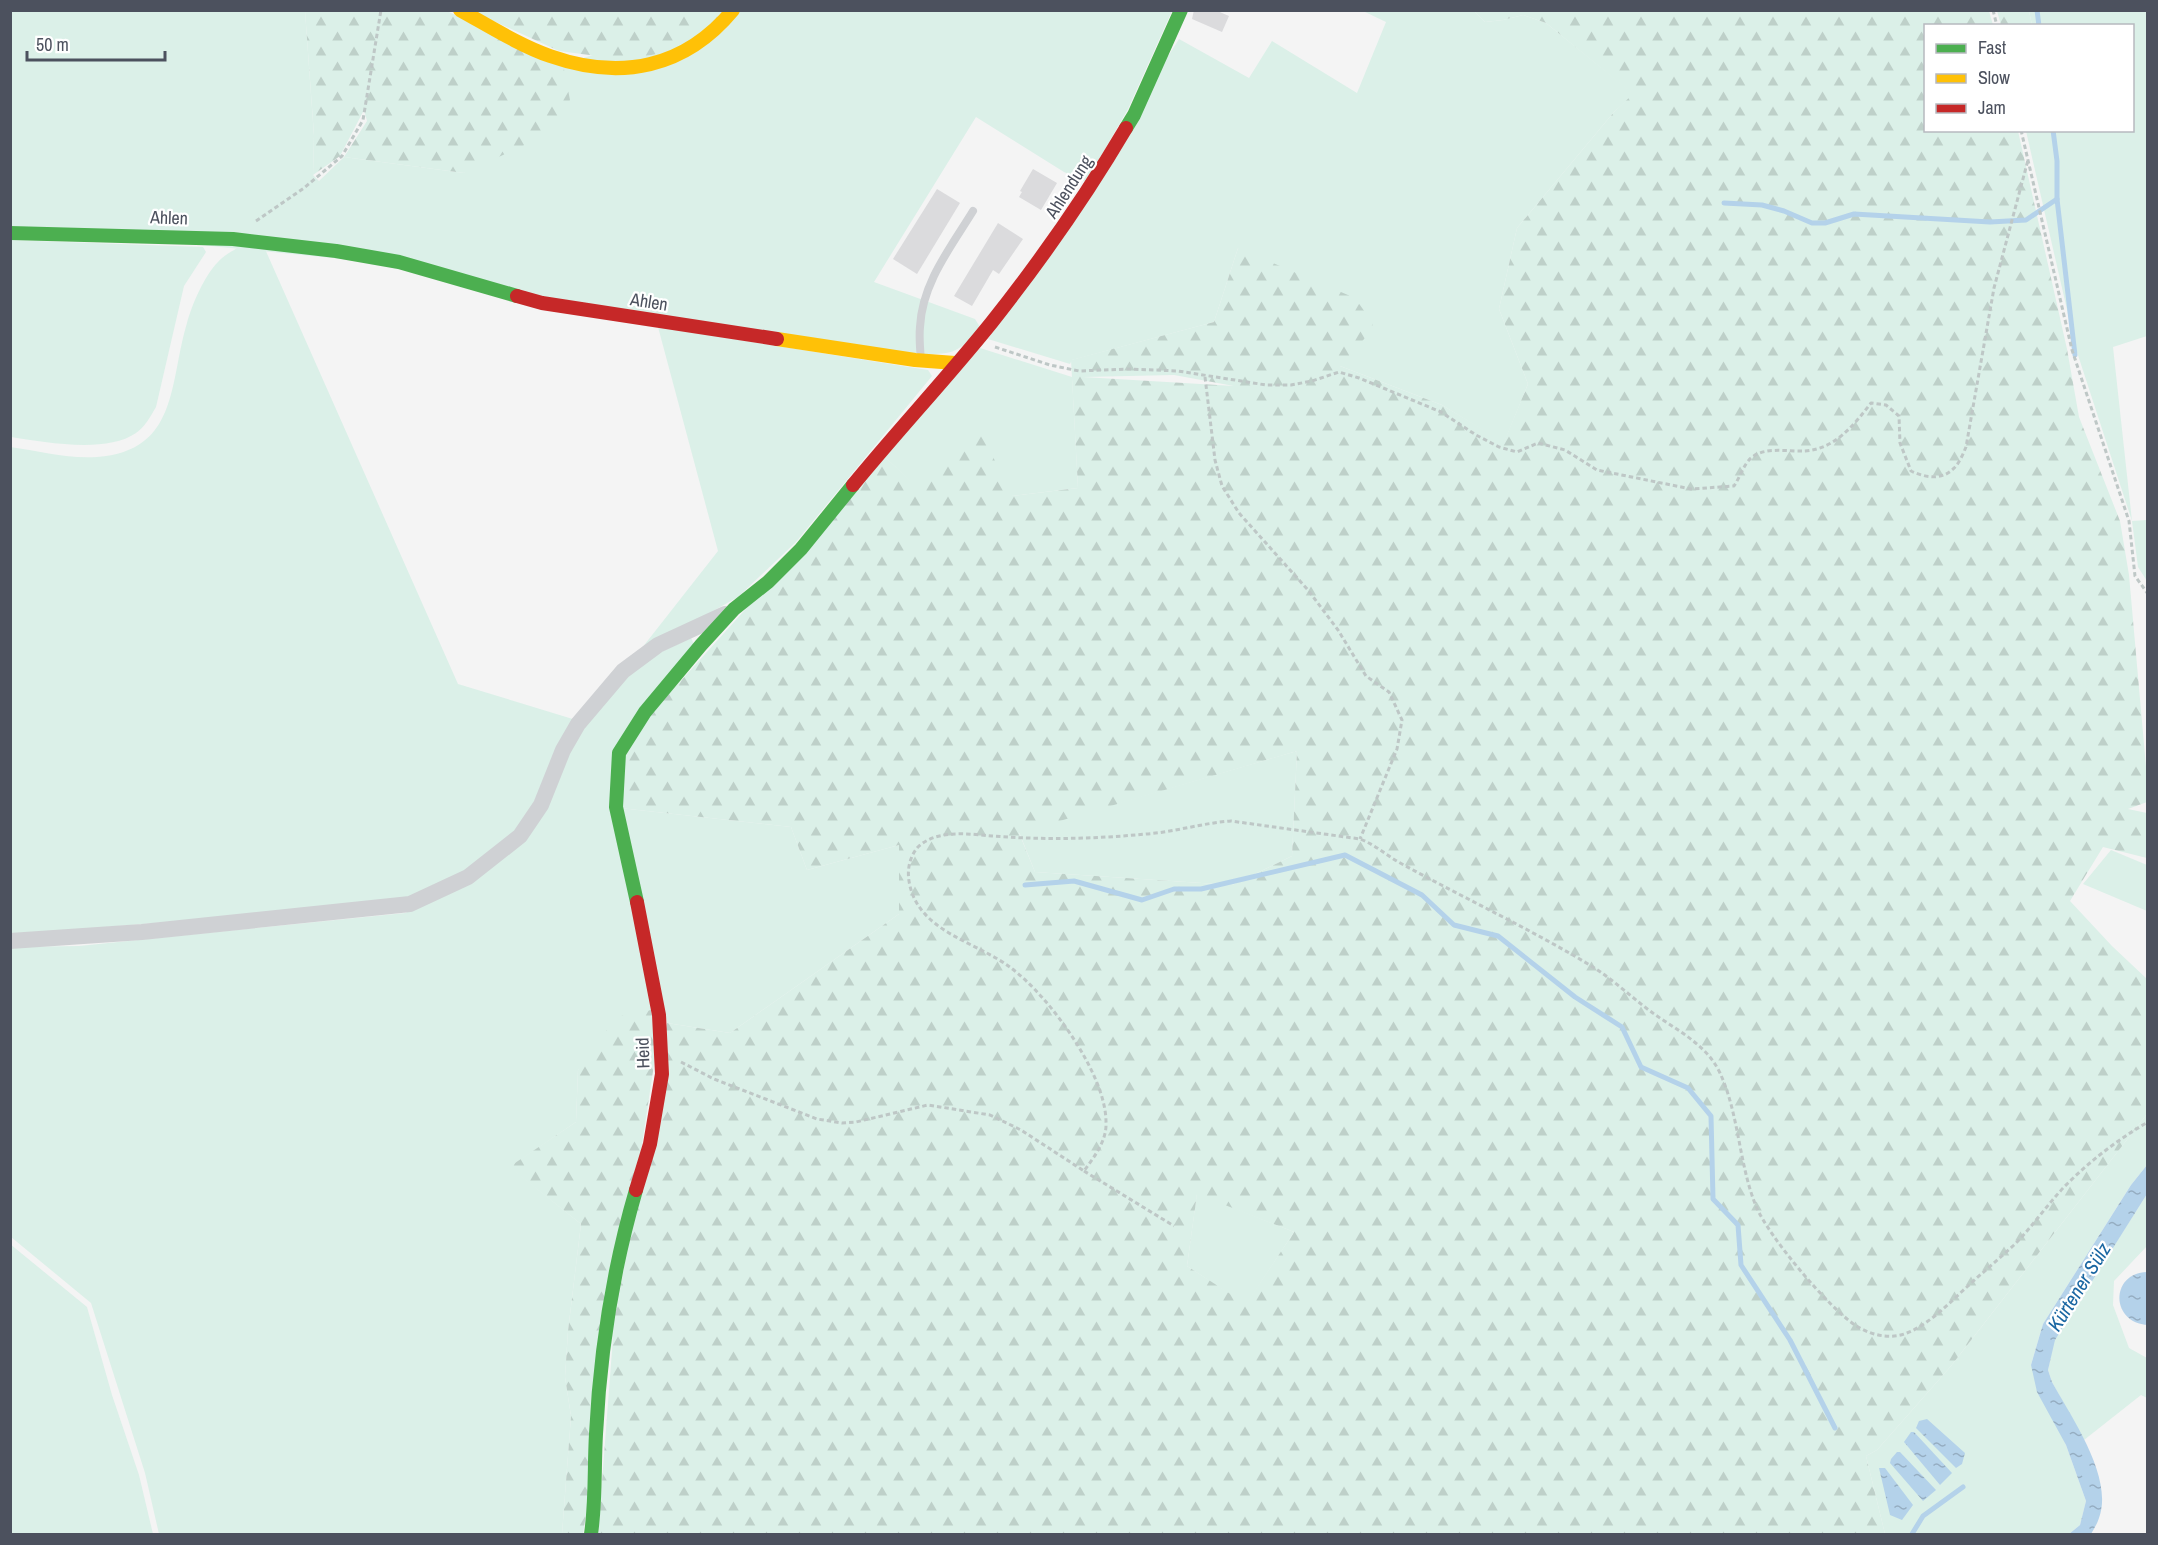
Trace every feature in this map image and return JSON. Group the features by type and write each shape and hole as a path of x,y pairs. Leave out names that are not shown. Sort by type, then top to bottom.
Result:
{"street":[{"path":"460,10 548,55 576,63 604,66 646,65 673,58 696,45 720,26 733,10"},
{"name":"Ahlendung","path":"956,363 1057,237 1093,184 1134,115 1181,10"},
{"name":"Ahlen","path":"10,233 233,239 336,251 399,262 542,303 921,360 956,363"},
{"path":"10,941 142,932 410,904 468,877 520,836 541,805 563,750 579,724 623,672 658,645 734,609 768,582 801,549 956,363"},
{"name":"Heid","path":"591,1534 595,1508 596,1433 609,1305 631,1208 650,1144 662,1074 659,1015 647,944 615,807 618,753 645,712 734,609"}],"lane":[{"path":"921,360 920,326 927,293 941,262 973,211"}],"path":[{"path":"233,239 304,188 342,156 363,120 381,10"},
{"path":"2021,132 2072,350 2129,521 2135,576 2148,594"},
{"path":"976,340 1050,365 1079,371 1154,369 1266,385 1291,385 1339,372 1441,412 1499,447 1517,452 1538,443 1566,450 1597,470 1691,489 1734,486 1751,458 1771,450 1808,451 1836,441 1853,427 1871,404 1886,405 1899,416 1900,443 1911,471 1923,476 1935,477 1953,470 1966,447 1994,288 2028,160"},
{"path":"1204,376 1215,460 1222,486 1239,513 1314,597 1338,630 1366,676 1389,692 1402,720 1397,748 1360,839"},
{"path":"1084,1171 1104,1139 1107,1123 1096,1082 1064,1023 1040,993 1010,966 965,943 925,915 912,896 908,879 908,868 912,856 919,846 947,834 1019,838 1099,837 1148,834 1231,821 1360,839 1374,845 1400,863 1590,965 1704,1050 1719,1071 1741,1144 1750,1191 1762,1219 1792,1259 1833,1306 1856,1326 1870,1333 1890,1338 1908,1333 1929,1319 2015,1244 2064,1187 2098,1156 2120,1138 2148,1122"},
{"path":"662,1053 714,1079 830,1122 856,1122 928,1105 990,1115 1021,1130 1174,1226"}],"green space":[{"path":"11,11 305,11 314,136 313,175 319,181 344,157 464,173 563,64 740,11 1172,11 1128,109 1086,182 1064,172 976,117 874,282 975,319 980,327 965,343 953,351 917,355 544,298 443,269 11,226"},
{"path":"305,11 447,11 544,59 563,64 570,100 555,131 464,173 344,157 367,121 364,110 340,156 313,175 314,135"},
{"path":"472,11 725,11 680,49 627,60 559,51"},
{"path":"1363,11 1474,11 1485,22 1523,15 1546,23 1634,94 1614,112 1517,228 1499,309 1528,384 1504,443 1442,405 1340,366 1238,248 1214,322 1072,360 1070,364 988,339 1179,39 1249,78 1272,41 1357,93 1386,22"},
{"path":"1474,11 1989,11 1993,24 1924,24 1924,132 2018,132 2067,349 2079,417 2120,521 2129,575 2148,789 2147,802 2128,809 2147,813 2147,858 2103,847 2070,901 2147,979 2147,1114 1951,1366 1877,1450 1866,1456 1885,1534 598,1534 614,1324 667,1023 730,1033 899,914 899,845 807,870 791,827 620,808 623,755 650,715 884,456 916,486 979,428 1012,496 1078,488 1071,360 1214,322 1238,248 1355,298 1372,322 1373,329 1340,366 1442,405 1504,442 1528,384 1499,309 1517,228 1614,112 1633,94 1546,23 1523,15 1485,22","holes":["1174,375 1234,386 1083,377","1297,751 1292,856 1232,885 1035,872 1019,833","1197,1194 1294,1232 1246,1304 1187,1266"]},
{"path":"1997,11 2029,11 2032,24 2001,24"},
{"path":"2029,11 2147,11 2147,336 2113,347 2132,521 2076,349 2026,132 2134,132 2134,24 2032,24"},
{"path":"10,240 203,247 206,252 184,286 156,407 145,425 136,433 123,439 92,445 11,437"},
{"path":"237,248 265,249 458,684 576,720 518,833 467,874 407,902 11,935 10,447 64,456 97,457 124,452 143,442 157,428 166,410 187,323 200,290 208,274 218,262"},
{"path":"658,327 928,370 932,376 796,542 738,597 638,653 718,551"},
{"path":"980,348 1072,377 1078,488 1012,496 915,486 884,456"},
{"path":"2147,520 2147,581 2138,567 2132,521"},
{"path":"691,638 694,644 613,753 651,1010 578,1070 576,1122 510,1167 581,1224 568,1331 565,1377 571,1416 562,1534 159,1534 145,1473 91,1303 11,1237 10,947 79,946 405,913 472,883 524,840 581,730 608,694 644,660"},
{"path":"1297,751 1292,856 1232,885 1035,872 1019,832"},
{"path":"620,808 791,827 807,870 899,845 899,914 730,1033 667,1023"},
{"path":"2111,850 2147,865 2147,911 2083,884"},
{"path":"651,1010 657,1045 583,1534 562,1534 571,1416 565,1377 568,1331 581,1224 509,1167 576,1122 578,1070 616,1017"},
{"path":"2147,1114 2147,1165 2131,1185 2043,1324 2031,1365 2066,1445 2086,1501 2080,1525 2069,1534 1885,1534 1866,1456 1877,1450 1951,1366"},
{"path":"1197,1193 1294,1232 1246,1305 1187,1266"},
{"path":"2147,1194 2147,1246 2114,1281 2113,1305 2129,1348 2147,1358 2147,1398 2141,1395 2084,1440 2052,1382 2048,1370 2054,1340"},
{"path":"10,1244 87,1307 112,1395 139,1475 153,1534 11,1534"}],"water":[{"name":"Kürtener Sülz","path":"2147,1165 2147,1194 2055,1340 2048,1370 2052,1382 2088,1448 2101,1484 2102,1502 2099,1518 2091,1534 2069,1534 2080,1525 2086,1501 2066,1445 2037,1392 2031,1365 2043,1324 2131,1185"},
{"path":"2147,1272 2148,1325 2136,1322 2127,1316 2121,1308 2119,1298 2126,1280 2135,1274"},
{"path":"1927,1419 1965,1453 1962,1464 1956,1468 1916,1428 1919,1421"},
{"path":"1911,1432 1914,1432 1952,1473 1940,1485 1904,1442"},
{"path":"1897,1452 1900,1452 1936,1490 1923,1501 1890,1463"},
{"path":"1879,1468 1885,1468 1913,1505 1902,1520 1890,1515"}],"building":[{"path":"1194,10 1215,10 1229,16 1222,32 1192,19"},
{"path":"1033,169 1057,183 1041,210 1019,197"},
{"path":"937,189 960,203 917,274 893,259"},
{"path":"998,223 1023,239 999,274 993,270 972,306 954,296"}],"waterway":[{"path":"2037,10 2039,24"},
{"path":"2053,132 2057,161 2057,199 2075,355"},
{"path":"1724,203 1762,205 1784,211 1812,223 1825,223 1854,214 1990,222 2026,220 2057,199"},
{"path":"1025,885 1074,881 1142,900 1174,889 1201,889 1345,855 1422,895 1454,925 1498,936 1575,997 1622,1027 1641,1067 1688,1088 1711,1116 1713,1199 1738,1225 1741,1265 1790,1340 1835,1428"},
{"path":"1912,1534 1923,1516 1963,1487"}],"traffic: fast":[{"path":"1126,128 1181,10"},
{"path":"10,233 233,239 336,251 399,262 517,296"},
{"path":"637,902 616,807 619,753 645,712 701,645 734,609 768,582 801,549 853,485"},
{"path":"591,1534 594,1509 595,1446 604,1342 614,1280 636,1190"}],"traffic: slow":[{"path":"460,10 538,52 576,64 602,68 626,68 673,57 714,30 733,10"},
{"path":"777,339 915,360 955,363"}],"traffic: jam":[{"path":"853,485 1010,299 1079,203 1126,128"},
{"path":"517,296 542,303 777,339"},
{"path":"636,1190 650,1144 662,1074 659,1015 637,902"}]}
